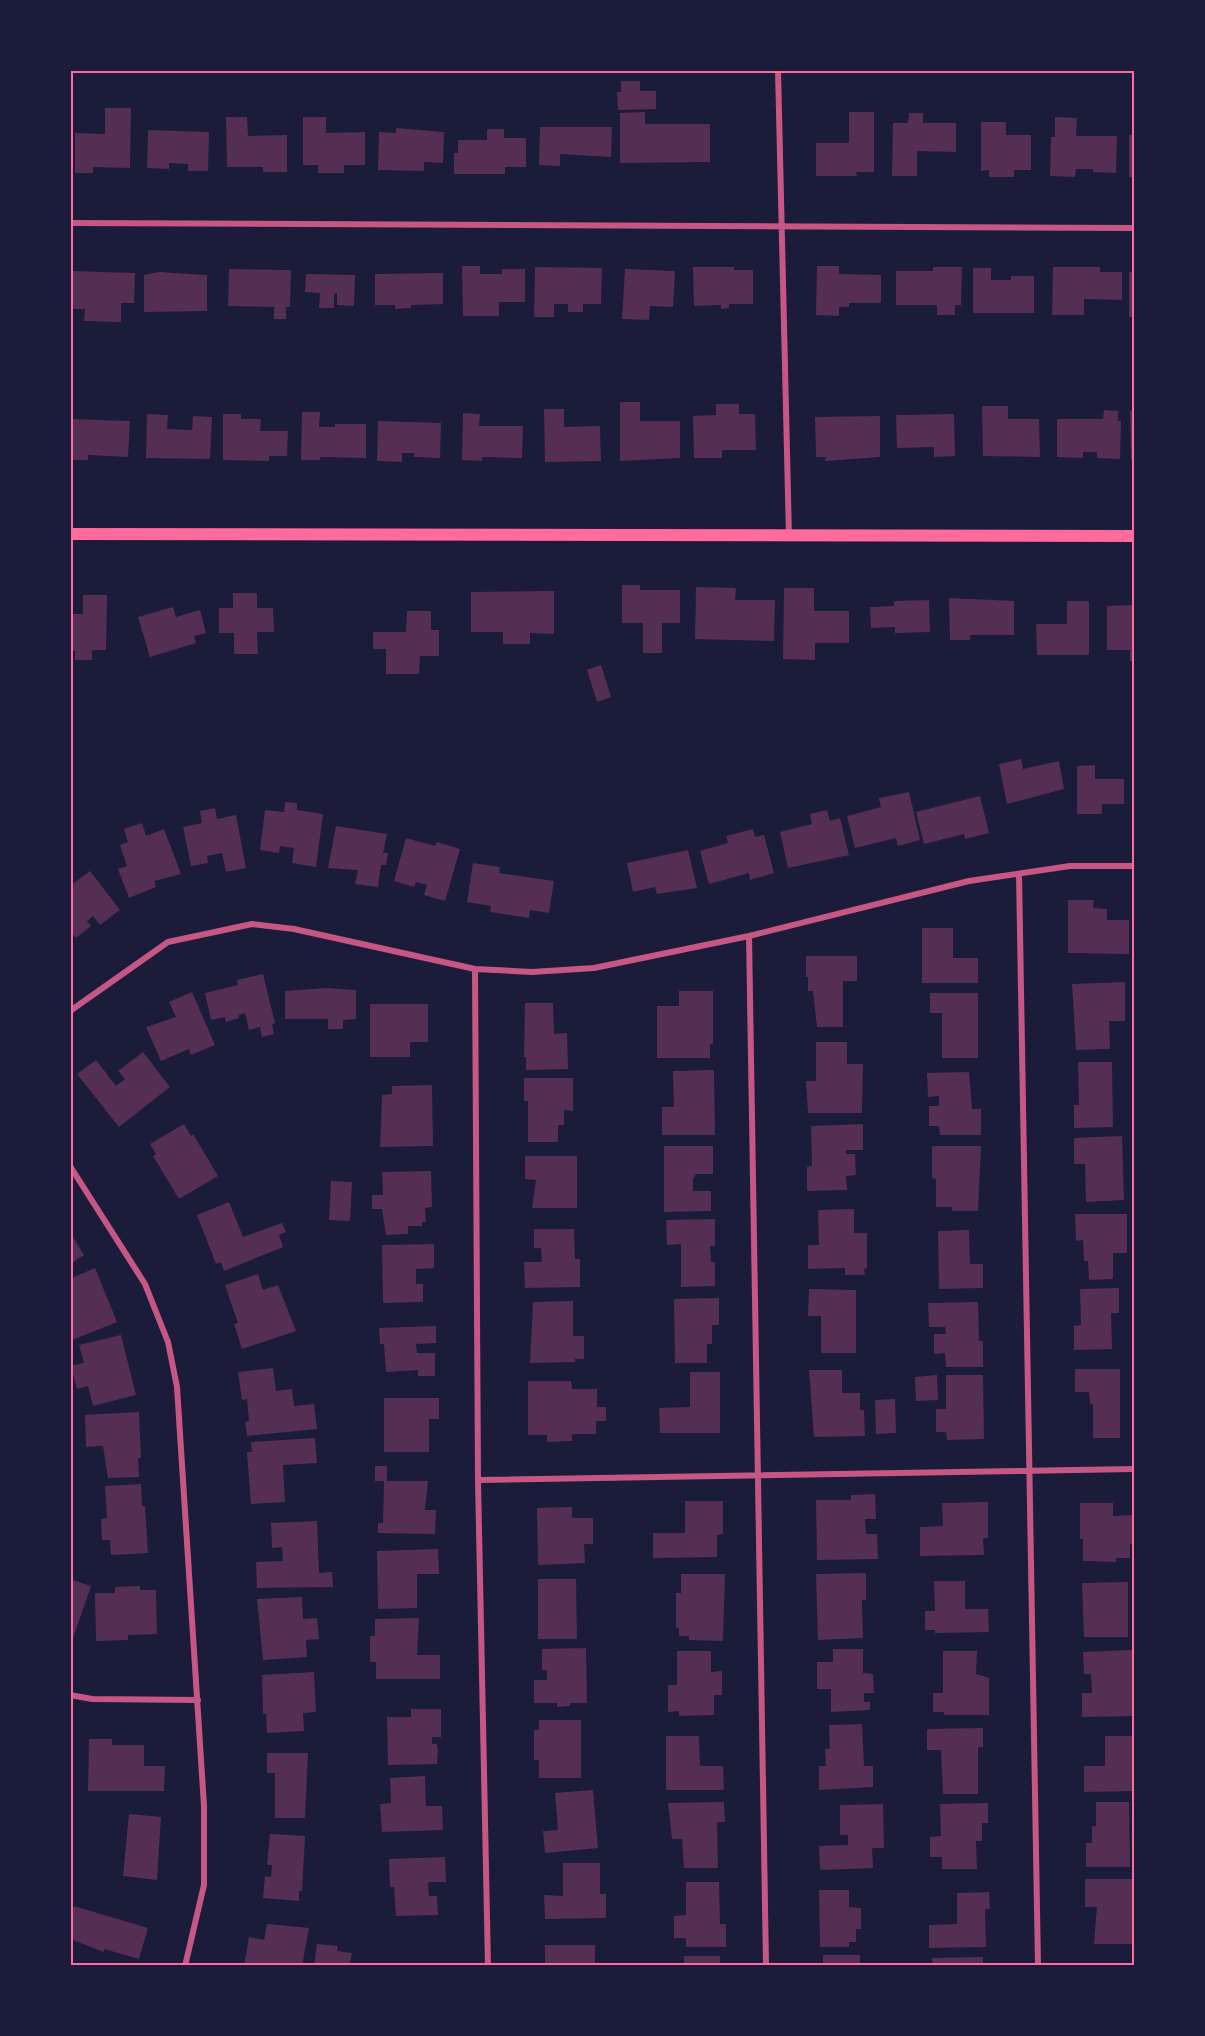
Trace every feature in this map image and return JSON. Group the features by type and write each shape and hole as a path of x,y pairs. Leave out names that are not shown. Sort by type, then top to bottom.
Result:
{"main road":[{"path":"70,534 789,538 1134,536"}],"street":[{"path":"778,70 789,538"},
{"path":"70,223 1134,228"},
{"path":"70,1011 168,942 252,924 294,929 475,969 532,972 594,968 749,936 969,881 1070,866 1134,866"},
{"path":"1019,874 1038,1965"},
{"path":"749,936 766,1965"},
{"path":"475,969 478,1480 488,1965"},
{"path":"70,1166 145,1284 168,1342 177,1387 182,1430 204,1806 204,1885 185,1965"},
{"path":"478,1480 1134,1469"},
{"path":"70,1695 92,1699 198,1700"}],"building":[{"path":"621,81 640,81 640,91 656,91 656,109 618,110 617,92 621,92"},
{"path":"105,108 131,108 130,168 93,167 93,173 75,173 75,133 105,134"},
{"path":"645,112 645,124 710,124 710,162 620,163 620,113"},
{"path":"849,112 874,112 874,172 856,172 857,176 816,176 816,143 849,143"},
{"path":"909,113 923,113 923,123 956,123 956,152 917,151 917,176 892,176 893,123 908,123"},
{"path":"226,117 247,117 248,136 287,135 287,172 263,172 263,167 227,167"},
{"path":"303,117 326,117 326,133 365,132 365,165 344,165 344,173 318,173 318,165 303,165"},
{"path":"1055,117 1077,118 1076,136 1117,136 1116,173 1076,169 1075,177 1050,176 1051,137 1055,137"},
{"path":"981,122 1006,122 1006,135 1031,135 1031,170 1014,170 1014,177 989,177 989,170 981,171"},
{"path":"540,127 612,127 611,157 560,154 560,166 539,165"},
{"path":"396,128 444,132 443,163 424,162 424,171 378,170 379,132 396,133"},
{"path":"487,129 504,129 504,138 526,138 526,167 505,167 505,174 454,174 454,153 458,153 458,140 487,140"},
{"path":"148,130 209,132 208,171 188,171 188,164 169,163 169,169 147,168"},
{"path":"1129,135 1134,135 1134,177 1129,177"},
{"path":"462,266 480,266 480,274 502,274 502,269 525,269 525,302 499,302 499,316 463,316"},
{"path":"817,266 839,266 839,274 881,275 881,303 849,303 849,307 839,307 839,316 816,315"},
{"path":"535,267 602,268 601,304 583,304 583,312 568,312 568,304 554,304 554,317 534,317"},
{"path":"693,267 734,267 734,270 753,270 753,304 729,304 729,308 721,309 721,305 694,306"},
{"path":"933,267 962,267 961,305 955,305 955,315 937,315 937,305 896,305 896,271 933,271"},
{"path":"1053,267 1100,267 1100,272 1122,272 1122,300 1084,299 1084,315 1052,315"},
{"path":"973,268 991,268 991,280 1011,280 1011,276 1034,276 1034,313 973,313"},
{"path":"229,269 291,270 290,307 286,307 286,319 274,319 274,307 228,306"},
{"path":"625,269 675,271 673,307 650,306 649,320 622,319"},
{"path":"72,271 135,273 134,303 121,303 121,322 84,321 85,309 71,309"},
{"path":"159,272 207,275 207,311 144,312 144,275"},
{"path":"1129,272 1134,272 1134,317 1129,317"},
{"path":"443,273 443,304 411,305 411,308 395,309 395,305 375,305 375,274"},
{"path":"306,274 355,275 354,306 337,305 337,293 334,294 334,308 319,308 320,293 305,292"},
{"path":"620,402 640,402 640,421 680,421 680,458 620,461"},
{"path":"716,404 739,404 739,414 755,414 756,450 722,450 722,458 694,458 693,416 716,415"},
{"path":"982,406 1008,406 1008,419 1039,419 1040,457 983,456"},
{"path":"544,409 564,409 564,427 600,426 601,461 545,462"},
{"path":"1104,410 1118,411 1118,421 1121,421 1120,459 1097,458 1097,452 1083,452 1083,458 1057,457 1057,419 1103,419"},
{"path":"1130,411 1134,411 1134,459 1131,459"},
{"path":"302,412 320,412 319,427 335,427 335,424 366,424 366,458 320,457 320,460 301,460"},
{"path":"463,413 480,414 479,426 523,426 522,458 482,457 482,461 462,460"},
{"path":"147,414 168,415 167,429 192,430 193,416 212,417 210,459 146,458"},
{"path":"223,414 241,414 241,419 261,419 260,431 288,431 287,456 269,456 269,461 223,460"},
{"path":"954,414 955,456 934,457 934,447 897,448 896,415"},
{"path":"880,416 880,457 825,461 826,457 816,457 815,417"},
{"path":"71,419 130,421 128,457 88,455 88,460 70,460"},
{"path":"378,421 441,423 440,458 414,457 414,453 402,453 402,462 377,461"},
{"path":"622,585 640,585 640,590 680,590 680,623 662,623 662,653 643,653 643,623 622,623"},
{"path":"696,587 736,588 735,600 775,600 774,641 695,639"},
{"path":"784,588 814,588 814,611 849,611 849,643 815,643 815,660 783,659"},
{"path":"554,591 554,634 530,633 530,644 503,644 503,632 471,632 471,592"},
{"path":"233,593 257,593 257,608 273,608 274,632 257,632 258,654 234,654 234,633 219,633 219,608 233,608"},
{"path":"83,595 107,595 106,650 92,650 92,660 75,660 75,651 70,651 70,614 83,614"},
{"path":"949,598 1014,601 1014,635 970,635 970,640 950,640"},
{"path":"929,600 930,632 895,633 895,627 871,628 870,607 894,606 894,601"},
{"path":"1067,601 1089,601 1089,655 1037,655 1036,624 1067,624"},
{"path":"1134,605 1134,661 1130,661 1130,650 1107,650 1107,606"},
{"path":"173,607 176,617 200,610 206,633 194,636 196,643 150,657 138,617"},
{"path":"407,611 431,611 431,630 439,630 439,656 420,656 419,674 386,674 386,649 373,649 373,632 406,632"},
{"path":"601,665 611,697 597,702 587,670"},
{"path":"1021,759 1023,769 1059,761 1064,789 1007,804 999,764"},
{"path":"1095,765 1095,779 1124,779 1124,804 1102,804 1102,814 1077,814 1077,766"},
{"path":"909,792 920,840 898,846 896,838 855,848 847,816 881,807 879,798"},
{"path":"980,796 989,833 965,839 964,834 924,844 916,812"},
{"path":"285,802 297,803 297,810 323,814 316,867 292,863 294,848 280,846 279,853 260,850 265,810 284,812"},
{"path":"215,808 217,819 236,815 246,868 226,872 222,853 207,856 208,863 191,866 183,827 202,823 200,811"},
{"path":"827,810 830,821 840,818 849,855 788,868 780,832 812,824 810,814"},
{"path":"142,823 146,836 164,829 181,874 154,881 156,887 129,898 118,869 127,866 120,845 128,842 124,829"},
{"path":"336,826 387,834 383,853 388,853 386,865 381,865 378,887 355,884 358,870 328,868"},
{"path":"753,829 755,837 764,835 774,873 750,880 749,873 709,884 700,851 728,843 726,836"},
{"path":"406,838 435,846 437,842 460,849 445,901 424,895 427,885 416,882 414,887 394,881"},
{"path":"688,850 697,888 657,894 655,887 633,892 627,863"},
{"path":"473,863 500,867 499,873 554,881 549,913 530,910 529,918 490,912 491,906 467,902"},
{"path":"90,871 120,910 100,925 93,916 87,921 91,926 76,938 70,931 70,886"},
{"path":"1068,900 1094,900 1093,908 1107,909 1107,920 1129,920 1129,954 1068,953"},
{"path":"922,928 953,928 953,958 978,958 978,983 922,983"},
{"path":"806,956 857,956 857,981 843,981 843,1027 817,1027 813,991 808,991"},
{"path":"263,974 275,1023 272,1024 274,1034 262,1037 260,1027 249,1030 245,1013 239,1015 239,1018 226,1022 225,1017 211,1020 205,993 238,985 237,980"},
{"path":"1125,982 1125,1021 1109,1021 1110,1049 1076,1050 1072,984"},
{"path":"326,988 356,990 356,1019 343,1020 343,1029 328,1029 328,1019 285,1019 285,991"},
{"path":"679,991 713,991 713,1044 710,1044 710,1058 657,1058 657,1006 679,1006"},
{"path":"192,992 215,1045 191,1055 189,1049 161,1061 146,1027 176,1017 169,1002"},
{"path":"930,993 978,993 978,1058 942,1058 942,1013 930,1013"},
{"path":"525,1003 553,1003 554,1034 567,1033 568,1069 526,1070 526,1057 524,1057"},
{"path":"370,1004 428,1004 428,1042 410,1042 410,1057 370,1057"},
{"path":"816,1042 847,1042 847,1064 863,1064 862,1113 808,1113 806,1081 816,1081"},
{"path":"143,1052 170,1087 119,1127 77,1074 96,1060 116,1086 125,1079 118,1071"},
{"path":"1078,1062 1112,1062 1113,1127 1074,1128 1074,1105 1079,1105"},
{"path":"714,1070 715,1135 662,1135 662,1107 674,1107 673,1071"},
{"path":"969,1072 972,1109 981,1109 981,1135 940,1135 939,1126 929,1126 929,1106 939,1106 939,1096 928,1097 927,1073"},
{"path":"524,1078 573,1078 573,1111 564,1110 564,1125 558,1125 558,1142 528,1142 528,1101 524,1101"},
{"path":"432,1085 433,1146 380,1147 382,1095 392,1094 392,1086"},
{"path":"184,1124 191,1136 193,1134 218,1176 179,1199 153,1156 156,1154 150,1144"},
{"path":"863,1124 863,1150 846,1150 846,1154 855,1154 856,1175 846,1176 847,1190 807,1191 807,1167 812,1166 811,1126"},
{"path":"1122,1136 1124,1200 1086,1202 1085,1164 1074,1164 1074,1138"},
{"path":"664,1146 713,1146 713,1174 696,1174 693,1179 693,1191 711,1191 711,1211 664,1212"},
{"path":"932,1146 981,1146 978,1211 952,1211 952,1207 936,1207 936,1179 932,1178"},
{"path":"525,1156 577,1156 577,1208 532,1208 536,1180 525,1179"},
{"path":"431,1171 432,1207 425,1208 426,1222 422,1222 422,1226 408,1226 408,1234 386,1235 382,1209 372,1209 372,1195 383,1195 382,1172"},
{"path":"331,1181 352,1182 350,1221 329,1220"},
{"path":"229,1202 243,1237 282,1223 286,1232 279,1235 283,1247 224,1271 221,1262 216,1264 197,1215"},
{"path":"854,1209 854,1233 867,1233 865,1275 845,1275 845,1268 808,1269 808,1245 819,1245 818,1210"},
{"path":"1075,1214 1127,1214 1127,1253 1113,1253 1113,1279 1089,1280 1088,1261 1084,1261 1083,1240 1076,1241"},
{"path":"715,1219 715,1246 710,1246 711,1262 715,1262 715,1286 681,1287 681,1244 667,1245 666,1220"},
{"path":"534,1229 574,1229 575,1259 580,1259 580,1287 525,1288 524,1262 542,1262 541,1248 534,1248"},
{"path":"969,1230 970,1264 983,1264 983,1288 939,1289 938,1231"},
{"path":"70,1232 84,1255 70,1264"},
{"path":"434,1244 434,1268 416,1269 416,1284 423,1284 423,1302 383,1303 382,1245"},
{"path":"95,1268 117,1322 70,1341 70,1279"},
{"path":"258,1274 263,1290 278,1285 296,1331 242,1349 234,1324 238,1323 225,1285"},
{"path":"1119,1288 1119,1313 1111,1313 1112,1349 1074,1350 1074,1326 1081,1325 1080,1289"},
{"path":"809,1289 856,1290 856,1353 821,1353 821,1316 808,1316"},
{"path":"719,1298 719,1325 712,1325 712,1344 707,1344 707,1363 675,1363 674,1299"},
{"path":"573,1301 573,1336 584,1336 584,1359 575,1359 575,1362 530,1363 533,1302"},
{"path":"978,1302 979,1341 983,1341 983,1367 946,1367 945,1353 934,1354 934,1334 946,1334 945,1327 929,1327 928,1303"},
{"path":"436,1326 436,1343 416,1344 417,1353 435,1353 435,1376 418,1376 418,1370 386,1372 384,1344 380,1344 379,1328"},
{"path":"121,1335 136,1395 93,1406 88,1386 77,1389 71,1366 84,1363 79,1345"},
{"path":"273,1368 276,1391 292,1389 294,1406 314,1404 317,1429 247,1436 245,1422 249,1421 247,1399 242,1400 238,1372"},
{"path":"1075,1369 1120,1369 1120,1438 1093,1438 1093,1404 1090,1404 1089,1392 1075,1392"},
{"path":"809,1370 842,1370 842,1393 860,1393 860,1410 864,1410 865,1436 814,1437"},
{"path":"690,1372 720,1372 720,1433 660,1433 659,1408 690,1407"},
{"path":"937,1375 938,1400 916,1401 915,1377"},
{"path":"946,1375 983,1375 984,1439 947,1440 946,1432 936,1432 936,1409 946,1409"},
{"path":"528,1381 571,1381 572,1389 597,1389 597,1407 606,1407 606,1421 596,1421 596,1434 572,1434 572,1441 547,1442 547,1435 528,1435"},
{"path":"384,1398 439,1398 439,1419 429,1419 429,1452 384,1452"},
{"path":"895,1399 896,1433 876,1434 875,1400"},
{"path":"139,1412 141,1458 138,1458 139,1477 108,1478 103,1446 86,1447 85,1415"},
{"path":"315,1438 317,1463 283,1465 285,1502 251,1504 247,1452 252,1452 251,1442"},
{"path":"375,1466 387,1466 387,1481 428,1481 425,1510 436,1510 435,1534 378,1533 378,1523 383,1523 384,1481 375,1481"},
{"path":"141,1484 148,1553 111,1555 110,1540 102,1540 101,1519 107,1518 105,1486"},
{"path":"875,1494 876,1519 865,1519 866,1534 877,1534 878,1559 817,1560 816,1500 851,1500 851,1495"},
{"path":"685,1501 723,1501 723,1534 717,1535 717,1557 653,1558 653,1533 685,1533"},
{"path":"988,1502 988,1538 983,1538 984,1555 920,1556 920,1527 943,1526 942,1503"},
{"path":"1080,1503 1113,1503 1113,1516 1134,1515 1134,1544 1130,1544 1130,1558 1116,1558 1116,1562 1083,1561 1083,1539 1080,1539"},
{"path":"572,1507 572,1518 593,1518 593,1544 584,1544 585,1563 538,1565 537,1508"},
{"path":"317,1521 319,1573 332,1572 333,1587 257,1588 256,1562 283,1561 282,1547 272,1548 271,1523"},
{"path":"438,1549 439,1574 417,1574 417,1608 378,1609 377,1551"},
{"path":"866,1573 866,1600 862,1600 863,1638 818,1640 816,1574"},
{"path":"681,1574 725,1574 723,1641 689,1640 689,1636 679,1636 679,1628 676,1628 676,1593 681,1593"},
{"path":"70,1579 91,1586 73,1638 70,1638"},
{"path":"538,1579 576,1579 577,1639 538,1639"},
{"path":"934,1581 965,1581 965,1609 988,1609 989,1632 935,1633 935,1630 925,1630 925,1611 935,1611"},
{"path":"1128,1582 1128,1637 1084,1637 1082,1583"},
{"path":"140,1586 140,1590 156,1590 157,1634 128,1635 128,1640 96,1641 95,1593 115,1593 115,1587"},
{"path":"302,1597 303,1619 317,1618 319,1639 306,1640 307,1657 263,1660 257,1599"},
{"path":"419,1618 417,1655 440,1655 440,1679 376,1679 376,1662 370,1662 370,1636 375,1636 375,1619"},
{"path":"586,1648 587,1703 570,1703 570,1706 557,1707 557,1703 534,1703 534,1680 547,1680 547,1670 542,1670 542,1649"},
{"path":"833,1649 863,1649 863,1673 873,1674 874,1693 864,1693 864,1702 870,1702 870,1710 831,1712 831,1689 817,1689 817,1662 833,1662"},
{"path":"1132,1650 1133,1716 1082,1717 1082,1693 1092,1693 1091,1674 1084,1674 1083,1652"},
{"path":"677,1651 711,1651 711,1672 722,1671 722,1695 714,1695 714,1715 679,1716 679,1711 668,1712 668,1685 677,1685"},
{"path":"943,1651 977,1651 976,1674 989,1678 989,1715 944,1715 944,1712 933,1712 933,1693 943,1693"},
{"path":"314,1672 316,1712 303,1713 304,1731 267,1733 266,1714 263,1714 262,1675"},
{"path":"411,1709 441,1709 441,1737 432,1737 432,1744 437,1744 437,1764 388,1765 387,1717 411,1717"},
{"path":"539,1720 581,1720 581,1778 539,1778 539,1760 534,1760 534,1730 539,1730"},
{"path":"862,1724 864,1766 873,1766 873,1787 819,1790 819,1766 826,1766 825,1749 830,1749 829,1725"},
{"path":"983,1728 983,1747 978,1747 978,1794 943,1794 941,1750 927,1750 927,1729"},
{"path":"666,1736 699,1736 700,1766 723,1766 724,1790 666,1790"},
{"path":"1105,1736 1134,1736 1134,1791 1084,1792 1084,1766 1105,1766"},
{"path":"89,1739 112,1739 112,1745 144,1745 144,1766 165,1766 164,1791 88,1791"},
{"path":"267,1753 308,1753 305,1818 275,1818 275,1773 267,1773"},
{"path":"425,1776 426,1806 442,1806 443,1830 382,1832 380,1804 391,1803 390,1778"},
{"path":"593,1790 598,1848 545,1853 543,1831 558,1830 555,1793"},
{"path":"724,1802 725,1822 717,1822 718,1868 684,1868 682,1839 672,1839 668,1803"},
{"path":"1096,1802 1129,1802 1130,1867 1086,1867 1086,1843 1092,1843 1092,1826 1096,1826"},
{"path":"988,1803 988,1823 982,1823 982,1841 976,1841 977,1869 942,1869 942,1857 930,1857 930,1837 941,1836 940,1804"},
{"path":"883,1804 884,1848 872,1848 873,1868 820,1870 819,1846 848,1845 848,1835 840,1835 840,1805"},
{"path":"129,1814 161,1817 157,1880 123,1876"},
{"path":"270,1834 305,1836 302,1891 299,1891 299,1901 263,1898 265,1876 271,1877 272,1865 267,1865"},
{"path":"445,1857 446,1882 428,1882 429,1896 437,1896 438,1915 396,1916 394,1887 390,1887 389,1859"},
{"path":"563,1863 600,1863 600,1894 606,1894 606,1918 545,1919 544,1895 563,1896"},
{"path":"1085,1879 1133,1879 1133,1944 1094,1944 1097,1907 1085,1907"},
{"path":"686,1882 719,1882 720,1924 726,1924 726,1947 686,1947 686,1938 674,1938 674,1916 686,1915"},
{"path":"819,1890 849,1890 849,1907 861,1908 861,1929 856,1929 856,1942 849,1942 849,1947 820,1947"},
{"path":"989,1892 990,1909 985,1909 986,1947 929,1948 929,1925 957,1924 957,1893"},
{"path":"74,1906 148,1928 139,1959 104,1949 104,1952 70,1939 70,1920"},
{"path":"267,1924 309,1928 302,1966 244,1966 249,1937 264,1940"},
{"path":"317,1944 338,1946 337,1951 352,1953 350,1963 360,1966 314,1966"},
{"path":"545,1945 595,1945 595,1966 545,1966"},
{"path":"823,1955 860,1955 860,1966 823,1966"},
{"path":"684,1956 720,1956 720,1966 684,1966"},
{"path":"983,1957 983,1966 933,1966 932,1958"}]}
